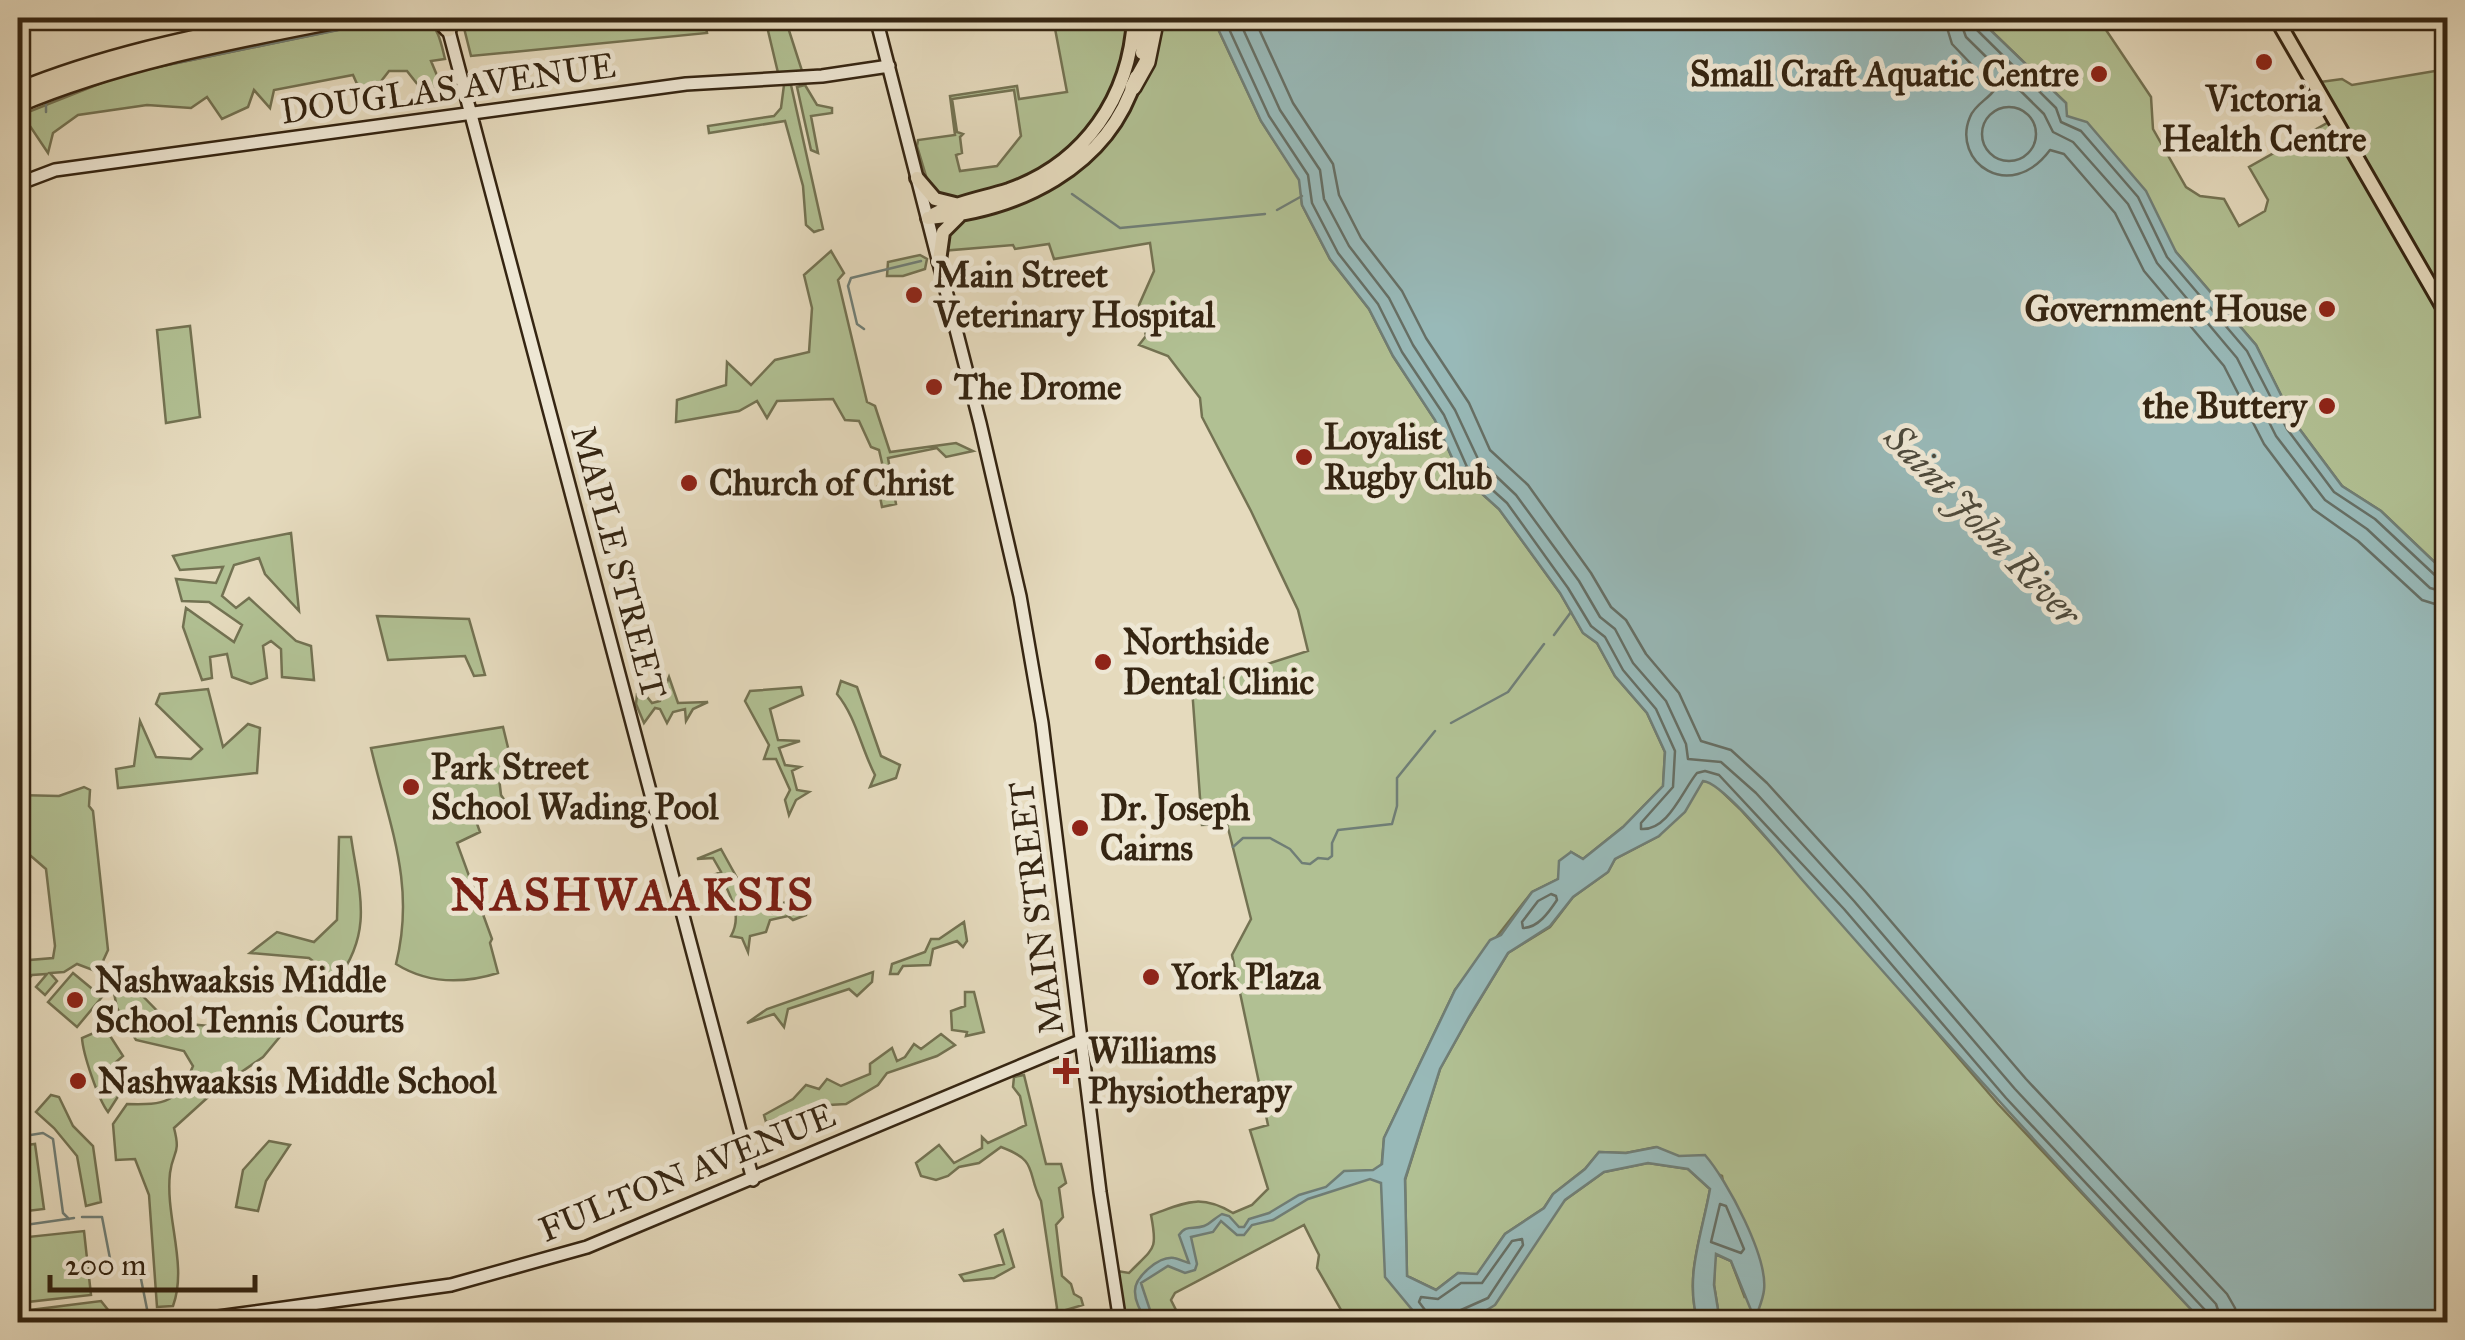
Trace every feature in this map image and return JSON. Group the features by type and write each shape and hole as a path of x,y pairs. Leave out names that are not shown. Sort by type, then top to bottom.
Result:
{"highway":[{"path":"18,92 153,46 291,18"},
{"path":"18,104 98,73 155,58 347,18"},
{"path":"1133,88 1148,62 1156,18"}],"main road":[{"path":"939,261 943,232 961,209 1040,176 1070,156 1093,133 1124,79 1134,18"},
{"path":"928,218 1017,199 1076,166 1110,130 1133,88 1146,18"},
{"path":"2276,18 2448,316"},
{"path":"917,178 935,199 961,209"}],"street":[{"name":"MAIN STREET","path":"876,18 980,423 1020,596 1042,724 1080,1041 1120,1322"},
{"name":"MAPLE STREET","path":"446,20 752,1180"},
{"name":"DOUGLAS AVENUE","path":"18,184 55,170 472,112 686,84 822,76 889,66"},
{"name":"FULTON AVENUE","path":"181,1322 452,1286 603,1242 1080,1041"}],"green space":[{"path":"395,18 426,18 434,27 445,59 431,61 441,85 422,90 407,71 389,71 365,102 353,75 274,90 270,108 254,90 248,107 222,119 207,97 191,108 147,105 78,115 53,133 48,153 30,126 18,132 18,116 124,74"},
{"path":"466,18 704,18 707,33 471,56 463,24"},
{"path":"765,18 785,18 804,77 779,77"},
{"path":"1053,18 1213,18 1261,121 1300,180 1302,205 1330,259 1369,309 1393,356 1435,420 1459,473 1499,509 1560,593 1583,633 1597,643 1615,676 1647,713 1665,752 1663,786 1623,827 1583,859 1571,852 1558,879 1532,892 1455,990 1384,1138 1381,1172 1387,1279 1454,1314 1565,1200 1604,1172 1648,1163 1688,1169 1710,1189 1694,1272 1698,1322 1348,1322 1317,1268 1319,1255 1304,1225 1175,1293 1171,1300 1182,1322 1120,1322 1111,1270 1129,1273 1149,1253 1154,1242 1151,1215 1201,1202 1233,1213 1252,1205 1268,1189 1250,1130 1268,1125 1232,955 1251,919 1227,824 1202,825 1192,688 1308,651 1298,610 1202,417 1200,398 1168,356 1139,345 1146,336 1139,305 1154,271 1150,243 1054,259 1049,244 940,251 948,204 929,186 917,146 918,140 955,135 950,96 1017,86 1019,99 1067,92","holes":["1014,90 1021,136 997,166 960,171 956,155 962,153 963,134 957,132 952,99"]},
{"path":"1978,18 2098,18 2151,97 2153,129 2186,187 2200,196 2224,199 2239,226 2265,211 2268,200 2249,167 2334,119 2313,83 2342,79 2352,85 2447,69 2447,574 2381,511 2342,486 2295,423 2256,345 2065,123 2066,103"},
{"path":"784,85 791,85 823,229 814,232 806,225 803,186 785,121 709,133 708,126 774,116 781,108"},
{"path":"805,85 817,105 832,108 832,113 811,116 818,153 811,150 797,87"},
{"path":"831,251 844,273 838,280 867,402 875,406 890,452 956,443 973,451 946,457 937,448 888,458 896,504 882,507 878,486 886,480 879,450 871,447 859,421 845,420 833,399 777,401 767,418 757,401 739,411 676,422 677,400 726,385 727,362 751,385 775,360 809,352 812,308 804,275"},
{"path":"920,255 927,259 925,269 887,276 888,262"},
{"path":"190,326 200,417 166,423 157,330"},
{"path":"291,533 299,611 265,574 259,558 234,565 222,596 236,608 249,598 296,641 311,646 314,680 282,677 281,649 271,641 263,646 267,678 251,684 232,677 227,654 210,657 212,678 202,680 183,627 186,608 234,642 242,625 209,602 182,601 176,579 216,583 223,567 180,570 173,556"},
{"path":"377,616 469,619 485,675 474,676 465,656 388,660"},
{"path":"669,677 678,703 708,702 693,709 686,721 685,709 673,712 667,723 660,709 655,708 644,723 636,704 637,694 644,693 652,703 660,701"},
{"path":"841,681 857,687 881,756 900,765 896,778 870,787 875,775 837,694"},
{"path":"801,687 803,695 770,709 778,740 800,741 779,748 785,765 800,767 792,771 797,790 809,792 796,800 789,815 785,800 790,790 776,759 764,759 769,745 745,701 750,691"},
{"path":"208,689 223,747 248,724 260,728 257,773 118,788 116,769 134,766 140,721 156,757 191,759 202,749 156,704 160,694"},
{"path":"503,727 512,764 499,778 501,795 509,807 476,821 480,832 457,843 492,939 498,973 459,980 433,979 408,971 396,964 402,881 371,748"},
{"path":"1703,781 1712,782 1740,809 1998,1104 2203,1322 1720,1322 1714,1285 1715,1254 1731,1261 1745,1298 1722,1176 1656,1147 1626,1153 1599,1152 1585,1169 1553,1194 1544,1208 1505,1234 1477,1275 1458,1273 1436,1290 1407,1276 1405,1180 1440,1069 1469,1017 1508,953 1550,927 1573,897 1608,872 1615,859 1659,836"},
{"path":"84,787 90,790 108,950 98,972 77,964 64,972 50,973 57,981 45,995 36,987 47,974 32,975 18,991 18,961 53,958 55,946 46,869 18,845 18,795 59,796"},
{"path":"339,837 351,837 361,911 356,945 337,980 309,958 250,953 277,932 314,942 337,920"},
{"path":"721,849 751,912 808,898 806,915 793,920 788,916 770,920 766,932 750,936 748,952 742,938 731,936 736,915 723,880 704,879 721,872 713,858 697,859"},
{"path":"964,922 967,941 963,947 957,941 933,949 930,965 903,966 898,974 890,974 892,964 925,952 931,939 939,939"},
{"path":"873,972 872,982 857,996 849,989 788,1009 784,1027 774,1014 747,1023 767,1009"},
{"name":"Nashwaaksis Middle School Tennis Courts","path":"73,973 102,997 77,1027 48,1002"},
{"path":"132,985 168,1022 283,1033 263,1057 217,1089 174,1128 177,1148 169,1190 178,1274 173,1306 157,1307 149,1195 135,1159 116,1160 113,1124 127,1104 151,1104 176,1095 193,1066 184,1051 136,1040 117,1008 113,988"},
{"path":"965,992 974,992 984,1032 966,1036 967,1032 952,1030 951,1011 965,1006"},
{"path":"105,1028 123,1056 116,1062 119,1095 108,1112 92,1076 82,1038"},
{"path":"941,1034 955,1045 937,1056 887,1073 878,1085 846,1104 811,1106 795,1114 790,1130 782,1118 766,1122 764,1115 793,1099 806,1085 819,1089 827,1079 841,1086 870,1074 870,1064 892,1048 897,1061 914,1044 921,1049"},
{"path":"1024,1075 1046,1164 1061,1164 1066,1183 1059,1188 1063,1217 1056,1225 1062,1276 1083,1305 1066,1310 1067,1322 1052,1322 1057,1308 1041,1201 1026,1162 1001,1147 979,1163 959,1167 936,1180 921,1176 916,1163 939,1145 954,1163 982,1148 982,1137 988,1143 1026,1125 1020,1096 1013,1087 1014,1077"},
{"path":"51,1095 59,1097 73,1126 93,1146 101,1202 86,1206 77,1156 36,1112"},
{"path":"269,1141 290,1145 266,1181 258,1211 236,1207 243,1170"},
{"path":"35,1144 44,1209 18,1212 18,1146"},
{"path":"1003,1230 1014,1267 994,1278 964,1281 960,1275 1004,1264 995,1235"},
{"path":"84,1231 91,1295 18,1303 18,1238"},
{"path":"101,1301 117,1321 18,1322 18,1317 30,1310"}],"water":[{"name":"Saint John River","path":"1213,18 1978,18 2066,103 2067,116 2087,122 2146,191 2176,252 2256,345 2295,423 2342,486 2381,511 2447,574 2447,1322 2203,1322 2002,1104 1755,825 1726,795 1703,781 1685,812 1659,836 1615,859 1608,872 1573,897 1550,926 1508,953 1469,1017 1440,1069 1405,1179 1407,1276 1436,1290 1458,1273 1477,1274 1505,1234 1544,1208 1553,1194 1585,1169 1599,1152 1626,1153 1657,1147 1679,1156 1705,1155 1724,1182 1760,1258 1763,1294 1755,1320 1731,1261 1716,1254 1714,1285 1720,1322 1698,1322 1694,1272 1710,1189 1688,1169 1648,1163 1604,1172 1565,1200 1495,1305 1468,1318 1419,1318 1385,1277 1381,1183 1370,1179 1308,1199 1273,1220 1252,1225 1244,1235 1237,1235 1221,1221 1213,1232 1191,1237 1195,1270 1185,1273 1168,1266 1141,1283 1154,1322 1147,1322 1136,1300 1136,1286 1143,1274 1161,1260 1174,1258 1189,1263 1179,1235 1184,1230 1204,1226 1222,1214 1244,1227 1249,1219 1326,1187 1344,1171 1373,1170 1382,1164 1384,1138 1455,990 1490,940 1501,935 1532,892 1558,879 1559,861 1571,852 1583,859 1623,827 1663,786 1665,752 1647,713 1615,676 1597,643 1583,633 1560,593 1499,509 1459,473 1435,420 1393,356 1369,309 1330,259 1302,205 1299,180 1261,121"}],"waterway":[{"path":"147,69 397,18"},
{"path":"533,18 545,26 583,18"},
{"path":"46,112 46,102 111,79"},
{"path":"1072,194 1120,228 1265,214"},
{"path":"1277,210 1302,196"},
{"path":"864,329 857,324 848,286 851,278 921,261"},
{"path":"1554,635 1571,612"},
{"path":"1451,723 1508,692 1544,644"},
{"path":"1233,847 1243,838 1270,838 1290,849 1302,863 1310,864 1332,856 1338,830 1392,824 1397,806 1397,778 1435,731"},
{"path":"18,1137 43,1133 53,1139 63,1213 69,1219"},
{"path":"82,1217 102,1217 112,1269"},
{"path":"18,1226 74,1218"},
{"path":"132,1269 140,1274 148,1314"}],"place":[{"name":"Victoria Health Centre","path":"2264,62"},
{"name":"Small Craft Aquatic Centre","path":"2099,74"},
{"name":"Main Street Veterinary Hospital","path":"914,295"},
{"name":"Government House","path":"2327,309"},
{"name":"The Drome","path":"934,387"},
{"name":"the Buttery","path":"2327,406"},
{"name":"Loyalist Rugby Club","path":"1304,457"},
{"name":"Church of Christ","path":"689,483"},
{"name":"Northside Dental Clinic","path":"1103,662"},
{"name":"Park Street School Wading Pool","path":"411,787"},
{"name":"Dr. Joseph Cairns","path":"1080,828"},
{"name":"York Plaza","path":"1151,977"},
{"name":"Nashwaaksis Middle School Tennis Courts","path":"75,1000"},
{"name":"Williams Physiotherapy","path":"1066,1071"},
{"name":"Nashwaaksis Middle School","path":"78,1081"}],"district":[{"name":"NASHWAAKSIS","path":"633,894"}]}
